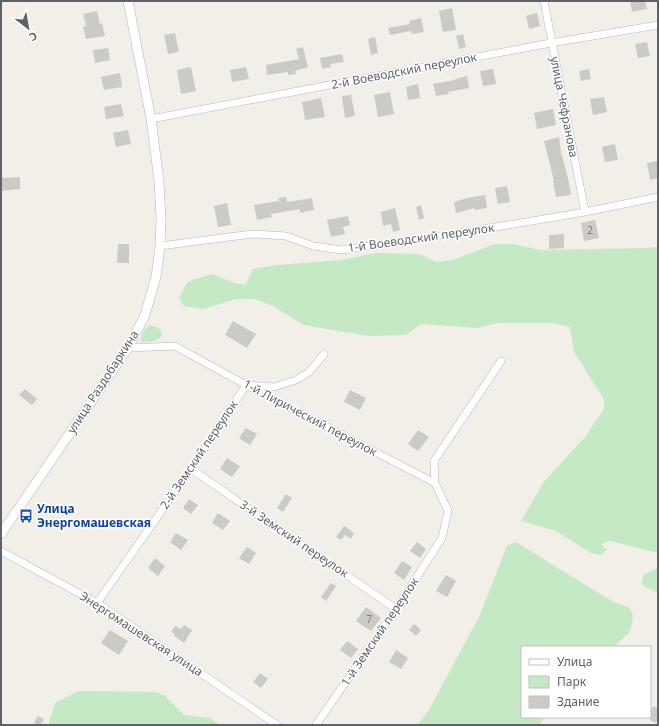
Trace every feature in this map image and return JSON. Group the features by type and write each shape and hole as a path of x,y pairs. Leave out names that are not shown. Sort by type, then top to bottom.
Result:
{"street":[{"name":"улица Раздобаркина","path":"1,534 128,348 145,315 156,277 160,246 160,181 151,119 128,1"},
{"name":"улица Чефранова","path":"544,1 584,212"},
{"name":"2-й Воеводский переулок","path":"151,119 552,43 658,25"},
{"name":"1-й Воеводский переулок","path":"160,246 252,234 286,236 313,246 342,250 454,234 584,212 658,197"},
{"name":"1-й Лирический переулок","path":"128,348 176,346 246,385 435,482"},
{"path":"246,385 274,387 296,380 309,372 324,354"},
{"path":"435,482 434,461 501,361"},
{"name":"2-й Земский переулок","path":"97,602 191,469 246,385"},
{"name":"3-й Земский переулок","path":"191,469 396,609"},
{"name":"1-й Земский переулок","path":"316,725 396,609 442,538 448,511 435,482"},
{"name":"Энергомашевская улица","path":"1,551 97,602 277,725"}],"green space":[{"path":"495,244 513,244 540,250 658,247 658,553 610,541 601,544 607,550 600,555 591,553 556,531 521,521 543,483 585,437 604,409 604,399 574,352 570,327 552,323 497,323 478,328 421,324 406,335 368,336 304,325 273,306 255,299 236,299 203,309 184,306 179,298 187,283 212,274 237,284 246,284 253,269 278,265 342,260 376,253 420,254 436,262 453,260"},
{"path":"150,325 161,330 161,336 159,339 154,341 142,342 140,339 145,329"},
{"path":"516,542 613,602 629,607 633,615 629,633 615,646 521,646 521,718 544,718 539,725 418,725 431,706 480,615 507,546"},
{"path":"658,568 658,593 642,585 643,575"},
{"path":"79,691 156,692 165,696 184,715 210,718 219,725 49,725 55,703"}],"building":[{"path":"630,1 645,1 647,9 632,12"},
{"path":"452,8 456,30 443,32 439,11"},
{"path":"97,11 105,36 86,39 83,27 86,26 83,14"},
{"path":"537,13 540,26 529,29 526,16"},
{"path":"421,18 424,32 412,34 411,31 390,35 388,28 410,24 409,21"},
{"path":"175,33 179,52 168,54 164,35"},
{"path":"463,34 466,47 459,49 456,36"},
{"path":"375,37 378,53 371,55 368,39"},
{"path":"647,42 650,56 638,58 635,44"},
{"path":"303,47 308,67 295,71 296,74 288,75 288,72 267,75 266,65 299,59 296,49"},
{"path":"108,48 110,60 95,63 93,50"},
{"path":"342,54 344,62 330,64 331,67 322,69 320,58"},
{"path":"191,67 196,91 181,94 177,70"},
{"path":"246,67 249,79 232,82 230,70"},
{"path":"493,69 496,84 483,86 480,71"},
{"path":"589,69 591,79 581,81 579,71"},
{"path":"120,73 122,87 104,90 101,77"},
{"path":"467,76 469,88 436,96 433,84"},
{"path":"418,84 420,98 408,100 406,87"},
{"path":"390,92 394,114 378,117 374,95"},
{"path":"351,95 355,116 345,118 342,96"},
{"path":"604,97 607,112 593,115 590,99"},
{"path":"321,98 325,117 305,120 302,102"},
{"path":"121,104 124,116 106,119 104,107"},
{"path":"553,109 556,125 537,129 534,113"},
{"path":"128,130 131,144 116,147 113,133"},
{"path":"559,137 571,195 556,197 554,181 544,141"},
{"path":"615,144 618,160 605,162 602,147"},
{"path":"657,161 658,178 650,180 647,163"},
{"path":"20,177 20,189 1,191 1,178"},
{"path":"507,186 510,202 498,204 495,188"},
{"path":"485,195 487,208 475,210 474,208 456,213 454,202"},
{"path":"286,197 287,202 312,198 314,210 300,213 300,209 271,214 272,217 257,220 254,205 279,201 278,198"},
{"path":"227,203 231,225 218,227 214,206"},
{"path":"421,205 424,218 419,220 416,207"},
{"path":"395,208 400,230 393,232 391,224 383,226 381,212"},
{"path":"348,216 350,225 343,227 345,234 331,237 327,220"},
{"path":"595,220 599,238 584,241 581,223"},
{"path":"564,234 564,248 549,249 549,235"},
{"path":"118,244 129,244 129,263 117,263"},
{"path":"233,321 256,334 247,348 225,335"},
{"path":"25,389 37,399 32,405 19,395"},
{"path":"350,390 366,398 360,410 344,402"},
{"path":"246,428 257,434 250,445 239,438"},
{"path":"418,430 429,437 418,451 408,444"},
{"path":"227,458 240,466 232,477 220,469"},
{"path":"286,494 292,498 283,512 277,508"},
{"path":"189,499 198,505 191,514 183,508"},
{"path":"218,513 230,521 223,530 212,523"},
{"path":"344,526 354,533 351,539 345,535 341,540 336,537"},
{"path":"176,533 188,540 181,550 170,542"},
{"path":"417,542 426,549 420,558 410,551"},
{"path":"247,547 256,553 249,564 239,558"},
{"path":"155,558 165,566 158,576 148,568"},
{"path":"402,561 412,567 404,580 394,573"},
{"path":"446,575 456,581 447,597 436,591"},
{"path":"331,583 336,586 326,601 321,597"},
{"path":"366,607 381,618 371,631 356,621"},
{"path":"414,624 421,630 416,636 409,630"},
{"path":"184,625 192,630 184,643 171,632 175,626 181,629"},
{"path":"110,630 128,641 119,655 101,643"},
{"path":"347,641 358,649 351,658 340,650"},
{"path":"396,650 408,658 401,669 389,662"},
{"path":"260,673 268,679 261,688 253,682"},
{"path":"654,706 658,709 658,720 655,723 650,720 651,710"},
{"path":"38,716 44,719 41,725 34,723"}],"place":[{"name":"Улица Энергомашевская","path":"26,516"}]}
